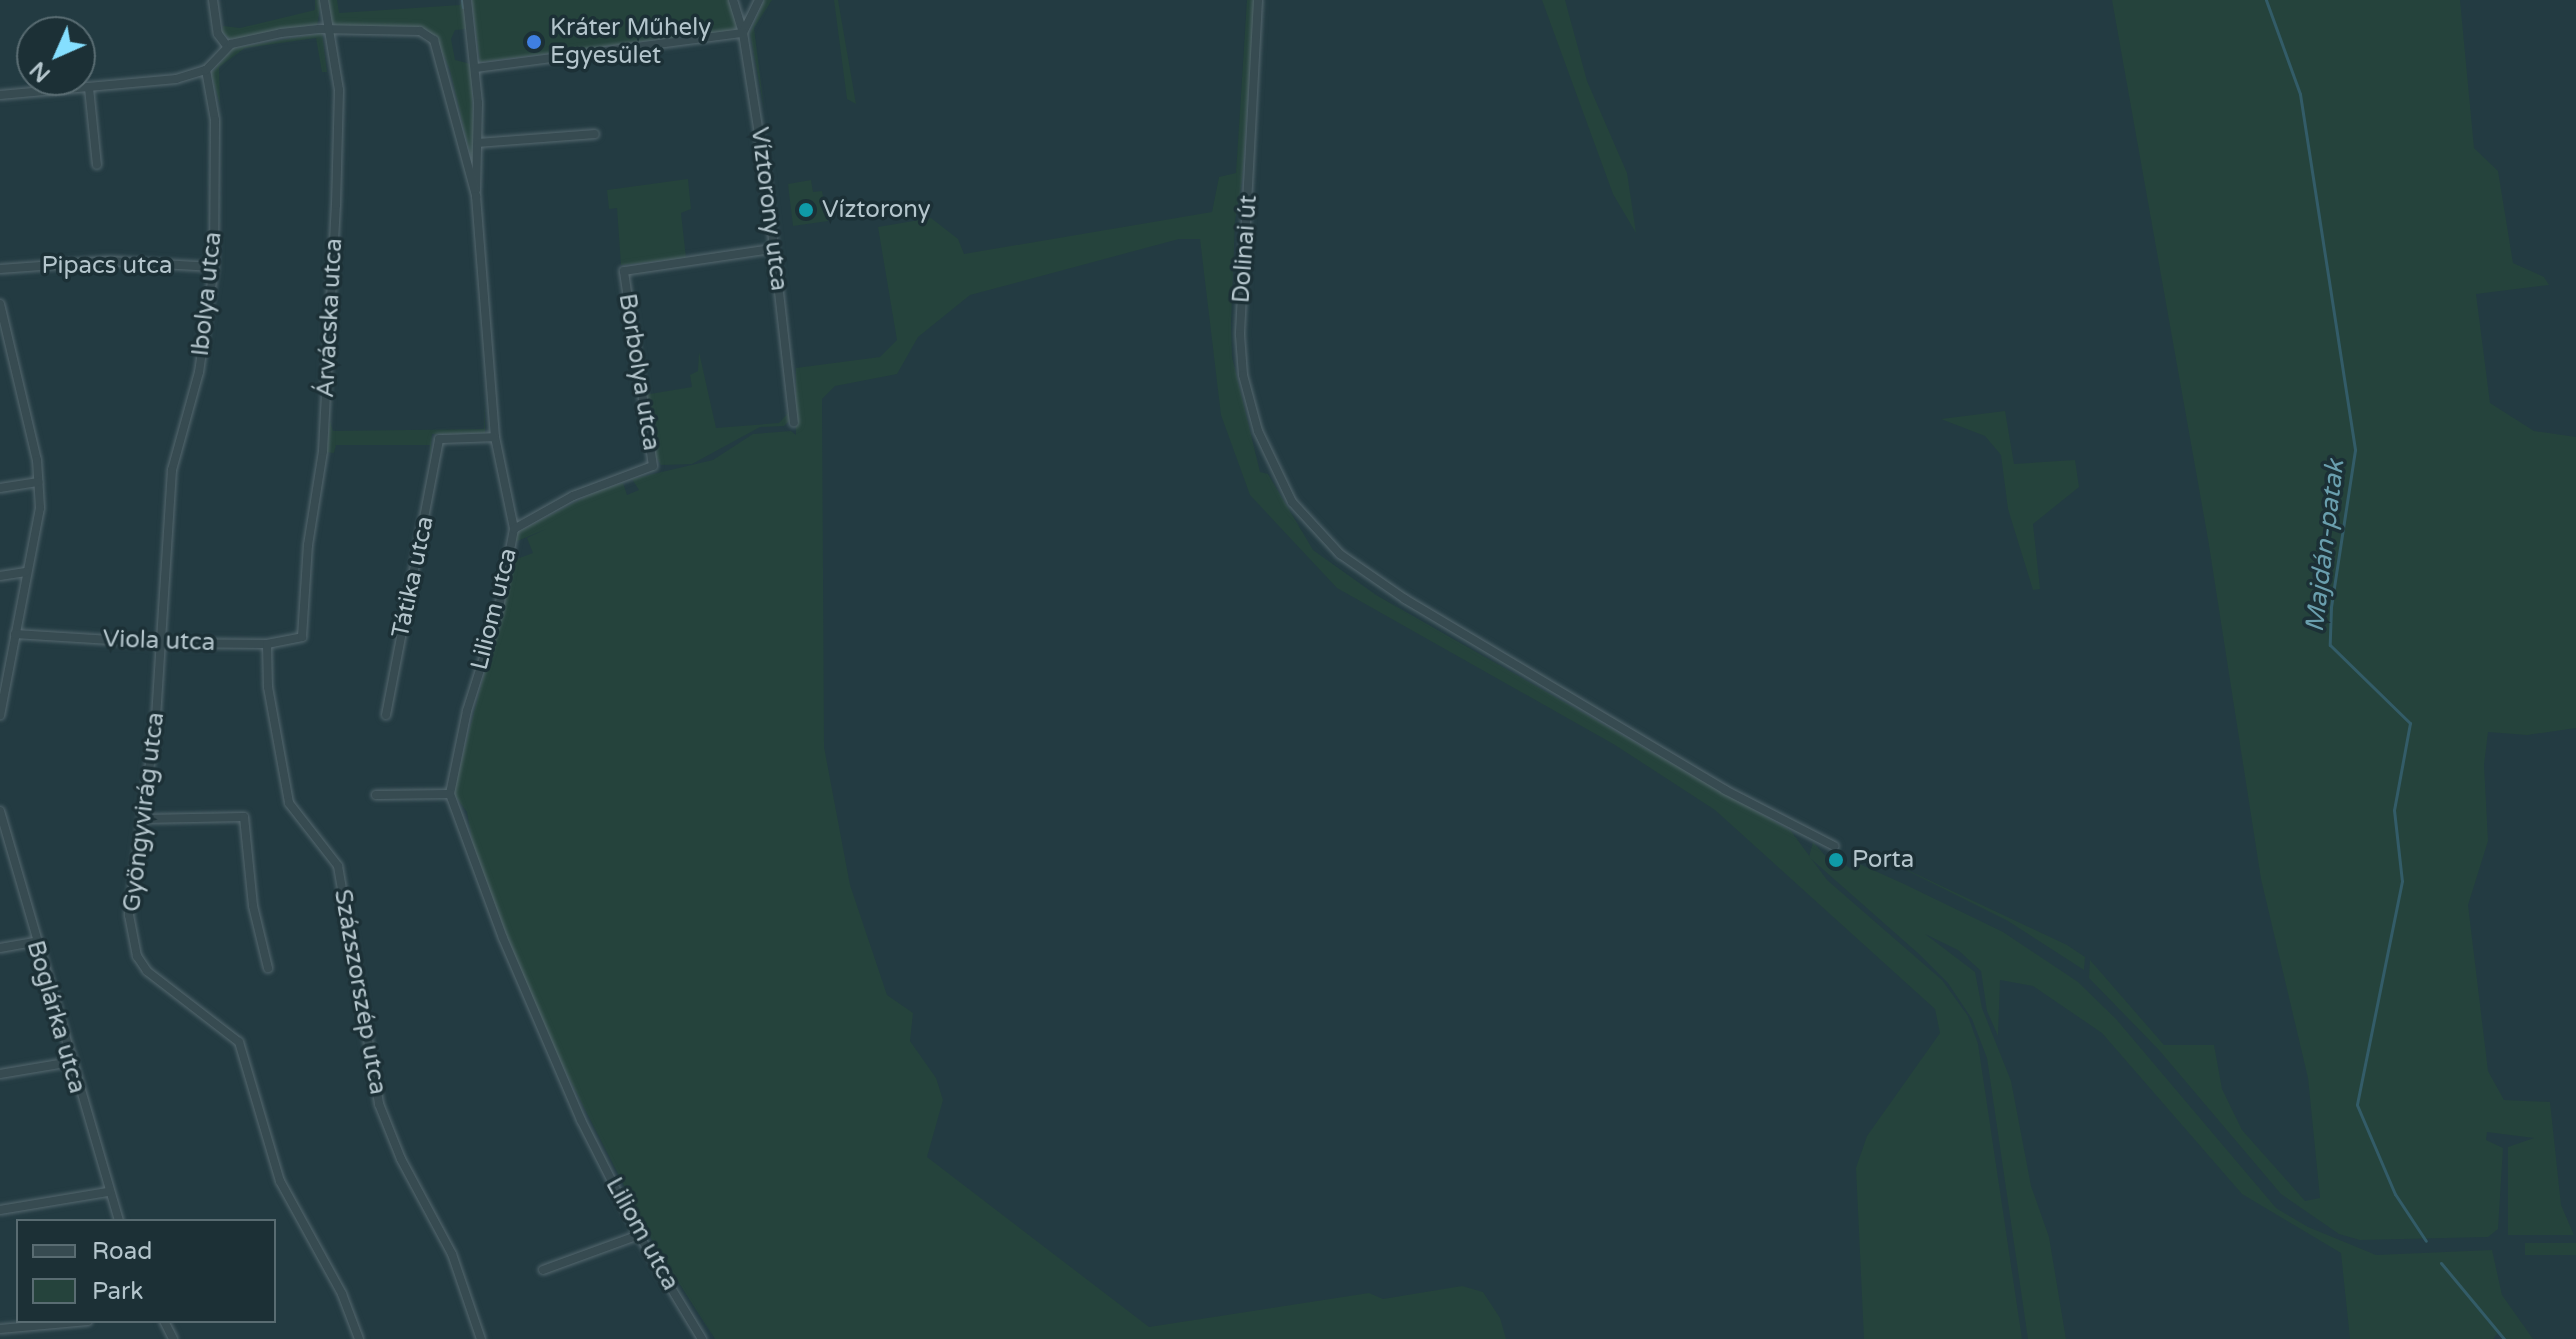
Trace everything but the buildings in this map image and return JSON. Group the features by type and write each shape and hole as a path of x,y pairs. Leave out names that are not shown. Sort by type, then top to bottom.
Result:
{"street":[{"path":"96,87 176,79 206,70 227,46 216,28 213,0"},
{"name":"Árvácska utca","path":"302,637 308,545 324,439 336,190 339,90 324,0"},
{"path":"467,0 476,68 476,196"},
{"name":"Víztorony utca","path":"733,0 743,33 794,422"},
{"path":"476,68 743,33 759,0"},
{"name":"Dolinai út","path":"1258,0 1240,335 1243,375 1258,431 1285,490 1323,539 1405,599 1725,790 1834,846"},
{"name":"Liliom utca","path":"227,46 256,37 327,29 432,36 447,74 476,196 495,437 514,529 498,613 467,711 450,794 535,1018 639,1235 702,1339"},
{"name":"Ibolya utca","path":"158,643 172,470 199,372 214,267 215,120 206,70"},
{"path":"90,96 97,165"},
{"path":"478,143 595,134"},
{"name":"Borbolya utca","path":"514,529 573,496 653,466 624,271 772,249"},
{"name":"Pipacs utca","path":"0,269 109,261 214,267"},
{"path":"0,304 39,482 38,528 26,572 0,713"},
{"name":"Tátika utca","path":"386,715 439,439 495,437"},
{"path":"0,488 39,482"},
{"path":"0,576 26,572"},
{"name":"Viola utca","path":"15,634 158,643 267,644 302,637"},
{"name":"Gyöngyvirág utca","path":"158,643 156,720 129,915 137,956 147,971 239,1042 280,1181 342,1294 359,1339"},
{"name":"Százszorszép utca","path":"267,644 268,687 289,803 338,866 379,1104 401,1159 452,1254 481,1339"},
{"path":"376,795 450,794"},
{"name":"Boglárka utca","path":"0,811 2,830 34,942 118,1219"},
{"path":"143,819 244,817 253,906 268,968"},
{"path":"0,948 34,942"},
{"path":"0,1074 71,1062"},
{"path":"0,1210 108,1192"},
{"path":"543,1270 639,1235"},
{"path":"0,1329 66,1323"}],"green space":[{"path":"315,0 321,0 317,26 230,40 222,32 223,26 240,28 315,10"},
{"path":"328,0 337,0 339,13 460,5 463,0 467,29 455,30 451,39 455,60 471,64 475,175 450,70 435,35 420,30 328,26"},
{"path":"472,0 731,0 737,30 480,62"},
{"path":"764,0 772,0 754,28 764,108 750,33"},
{"path":"834,0 838,0 856,104 847,99"},
{"path":"1247,0 1255,0 1242,181 1235,221 1231,324 1232,357 1260,472 1268,474 1313,550 1376,595 1791,831 1827,880 1942,980 1968,1016 1978,1044 2022,1339 1864,1339 1856,1168 1867,1136 1940,1033 1935,1009 1715,810 1615,745 1337,588 1250,495 1221,415 1200,239 1179,239 970,295 918,337 897,374 835,386 822,399 824,747 850,885 887,995 913,1013 910,1041 936,1078 943,1100 927,1157 1149,1327 1369,1293 1383,1299 1462,1286 1483,1292 1500,1318 1506,1339 715,1339 655,1246 546,1033 475,856 467,812 453,793 514,560 533,553 527,538 546,529 515,542 516,533 597,491 623,483 627,495 639,490 632,479 713,460 753,434 791,431 796,435 796,368 880,357 897,340 878,227 931,218 958,239 964,254 1212,212 1219,177 1236,173"},
{"path":"1542,0 1565,0 1587,81 1627,173 1636,233 1613,194"},
{"path":"2112,0 2460,0 2474,148 2498,171 2513,263 2544,277 2549,285 2476,294 2490,403 2534,431 2576,437 2576,728 2527,735 2488,732 2484,765 2488,841 2468,905 2488,1071 2504,1100 2550,1102 2561,1205 2574,1235 2508,1235 2508,1147 2534,1138 2487,1132 2486,1140 2503,1148 2498,1229 2488,1237 2360,1240 2339,1234 2281,1194 2159,1050 2089,978 2090,960 2164,1045 2214,1045 2222,1089 2242,1130 2305,1201 2320,1198 2308,1078 2261,879 2208,539"},
{"path":"322,33 327,72 322,72 316,38 245,48 219,67 220,104 211,73 233,48"},
{"path":"688,179 691,209 681,213 686,258 621,265 617,208 609,209 607,190"},
{"path":"811,180 813,192 822,191 828,221 793,226 788,184"},
{"path":"699,352 716,428 779,423 789,412 791,419 784,426 760,427 692,464 661,465 653,452 644,395 692,387 690,375 698,371"},
{"path":"485,401 485,433 432,434 430,462 430,445 336,445 334,453 326,452 330,421 333,431 484,429"},
{"path":"2005,411 2014,464 2075,460 2079,487 2033,524 2040,589 2033,590 2008,509 2001,455 1985,436 1941,419"},
{"path":"1813,842 1838,870 1843,863 1852,870 1855,862 1904,884 2003,932 2078,982 2116,1019 2276,1208 2308,1227 2376,1255 2492,1250 2502,1295 2533,1339 2504,1339 2499,1332 2493,1339 2350,1339 2341,1253 2242,1194 2102,1033 2033,986 2000,980 1998,1036 1987,1011 1981,971 1958,950 1925,934 1975,972 1982,1008 2011,1081 2031,1186 2049,1237 2066,1339 2028,1339 1987,1058 1972,1019 1948,983 1919,954 1809,857"},
{"path":"1884,859 2067,945 2085,957 2084,970 2008,921"},
{"path":"2525,1243 2576,1243 2576,1255 2525,1255"}],"waterway":[{"path":"462,0 463,7"},
{"name":"Majdán-patak","path":"2266,0 2300,94 2355,450 2331,607 2330,645 2410,723 2394,810 2402,881 2357,1105 2395,1194 2426,1241"},
{"name":"Majdán-patak","path":"2441,1263 2504,1339"}],"place":[{"name":"Kráter Műhely Egyesület","path":"534,42"},
{"name":"Víztorony","path":"806,210"},
{"name":"Porta","path":"1836,860"}]}
